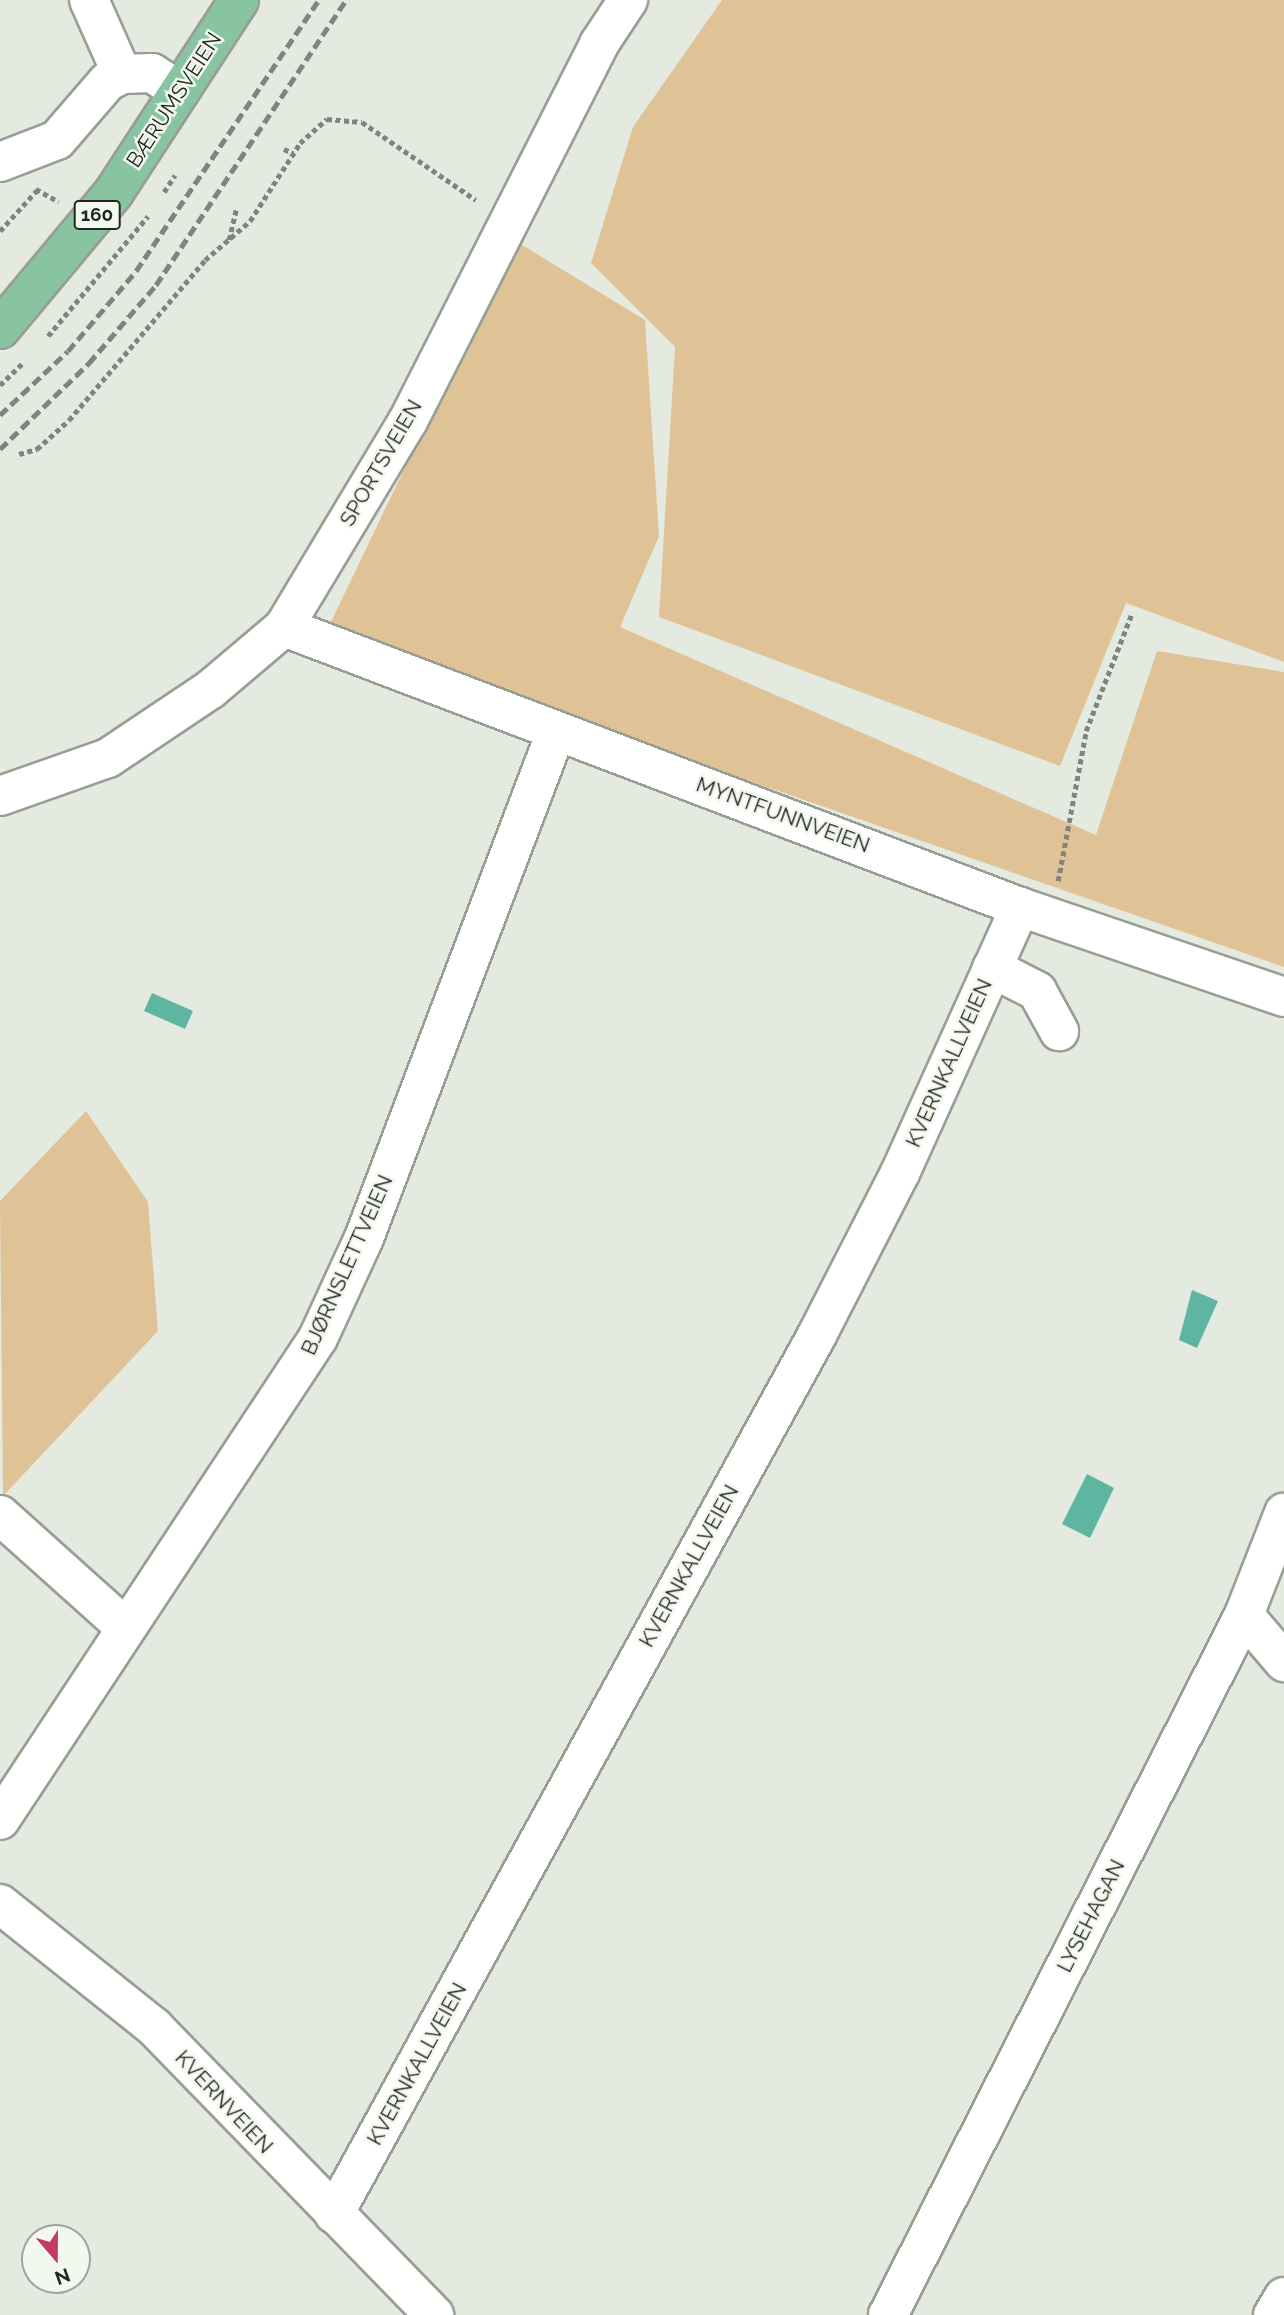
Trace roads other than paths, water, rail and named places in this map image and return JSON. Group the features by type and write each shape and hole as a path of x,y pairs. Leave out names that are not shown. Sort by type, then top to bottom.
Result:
{"main road":[{"name":"BÆRUMSVEIEN","path":"0,329 114,192 239,0"}],"street":[{"path":"89,0 122,74"},
{"name":"SPORTSVEIEN","path":"0,796 108,758 211,689 284,627 408,421 507,222 628,0"},
{"path":"0,162 57,140 100,89 122,74 152,73 180,91"},
{"name":"MYNTFUNNVEIEN","path":"284,627 1033,911 1284,998"},
{"name":"BJØRNSLETTVEIEN","path":"0,1820 318,1338 364,1238 556,732"},
{"name":"KVERNKALLVEIEN","path":"334,2214 817,1335 900,1173 992,968 1033,911"},
{"path":"992,968 1037,991 1059,1031"},
{"name":"LYSEHAGAN","path":"888,2315 1244,1615 1284,1513"},
{"path":"0,1515 125,1627"},
{"path":"1244,1615 1284,1662"},
{"name":"KVERNVEIEN","path":"0,1904 154,2027 435,2315"},
{"path":"1273,2315 1284,2297"}],"railway":[{"path":"0,415 68,351 136,271 319,0"},
{"path":"0,449 89,363 156,285 346,0"}]}
